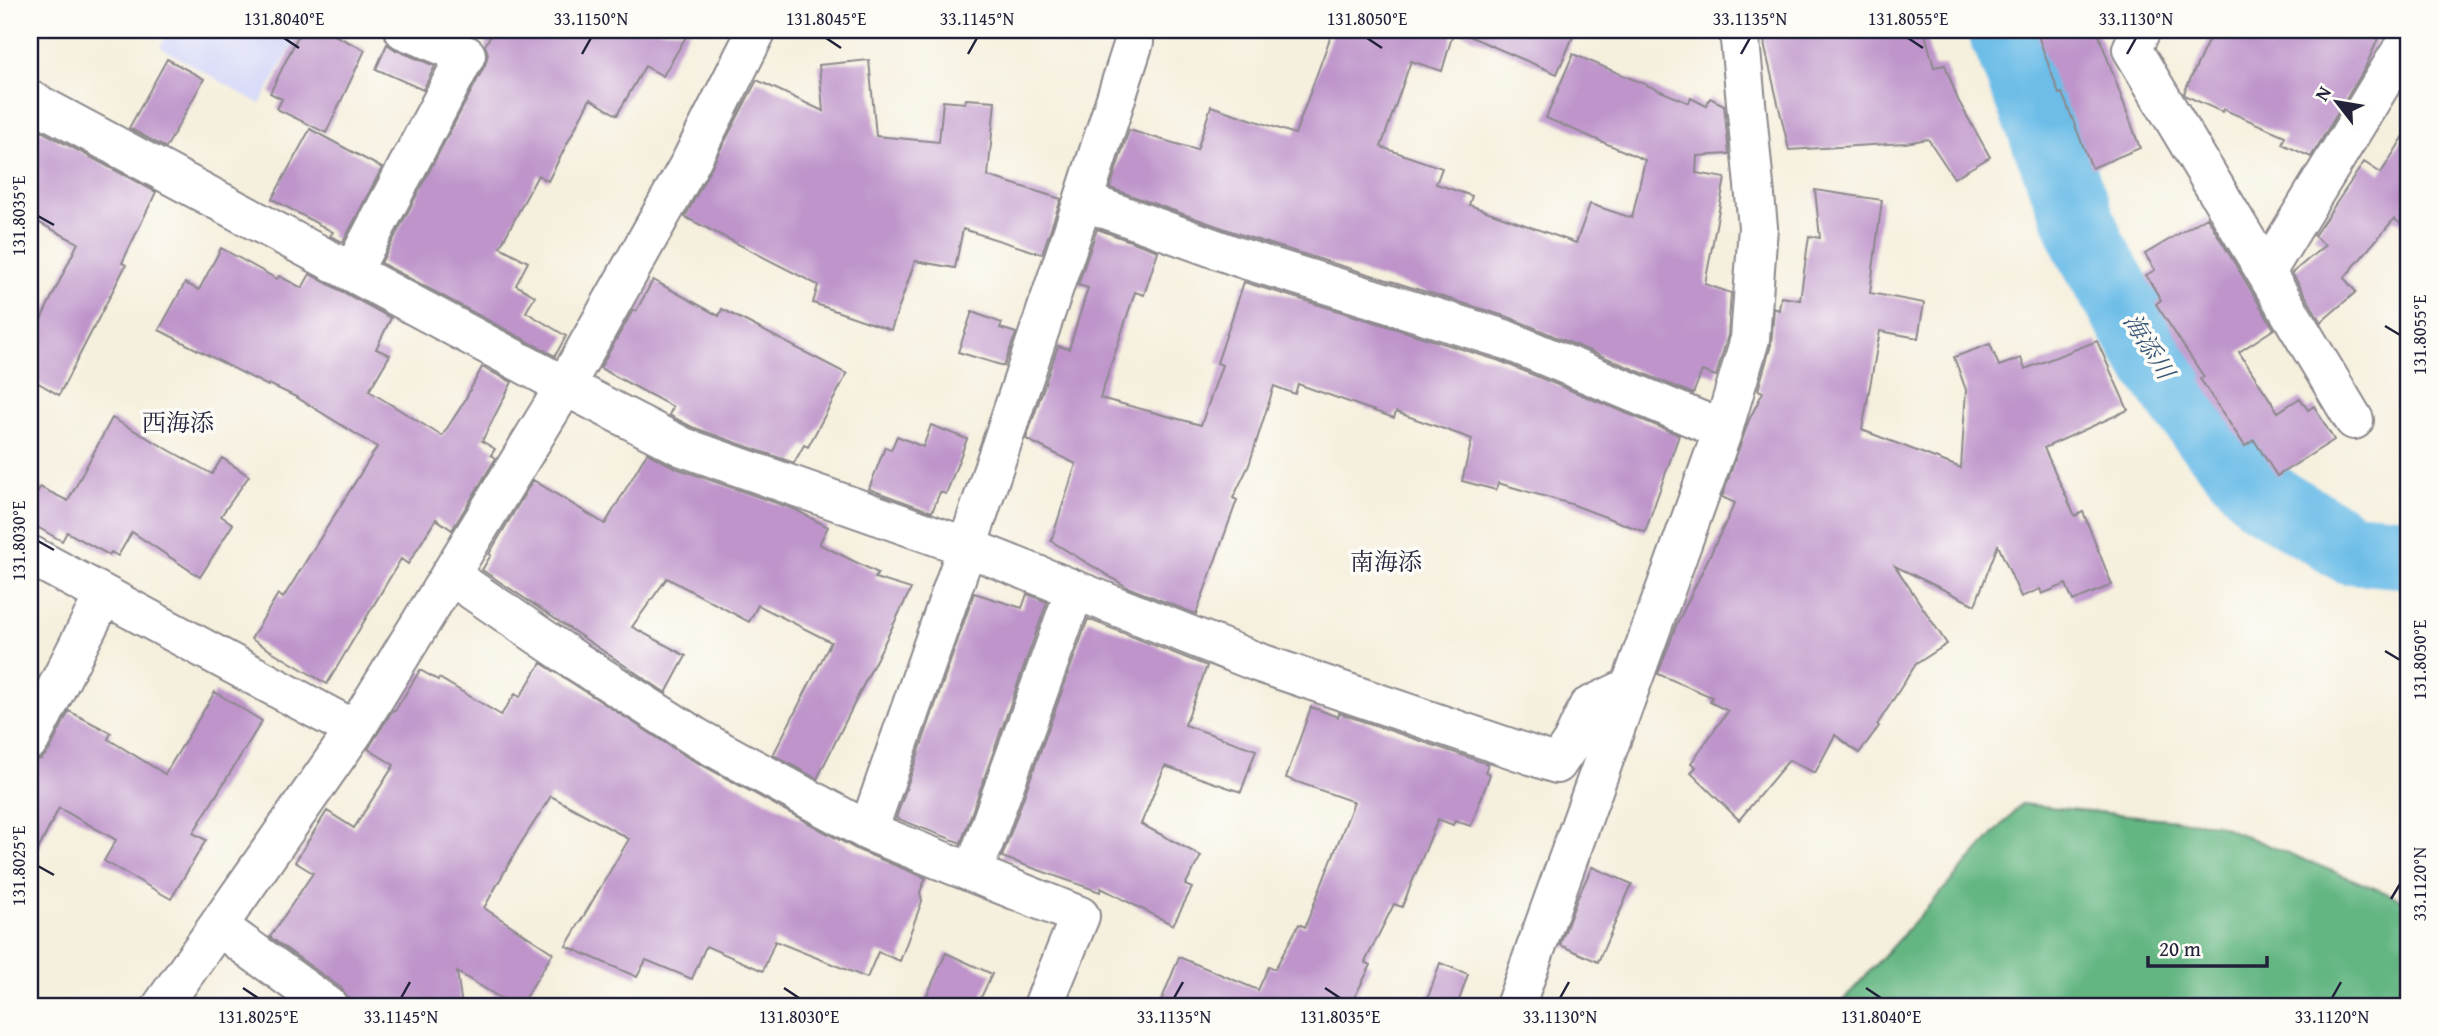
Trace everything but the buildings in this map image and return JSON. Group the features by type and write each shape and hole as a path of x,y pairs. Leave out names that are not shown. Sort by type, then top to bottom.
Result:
{"street":[{"path":"352,272 466,55 404,30"},
{"path":"162,1006 355,730 450,575 565,386 690,163 757,30"},
{"path":"868,831 1083,201 1134,42 1134,30"},
{"path":"1515,1006 1723,430 1750,339 1758,227 1739,30"},
{"path":"2141,30 2132,49 2354,421"},
{"path":"2266,272 2409,38"},
{"path":"30,100 683,447 967,547 1257,662 1557,764 1572,742 1588,707 1628,688"},
{"path":"1083,201 1241,258 1504,339 1723,430"},
{"path":"30,555 355,730"},
{"path":"450,575 576,661 697,738 868,831 1080,916 1043,1006"},
{"path":"973,873 1075,590"},
{"path":"30,740 104,595"},
{"path":"218,926 328,1006"}],"shaded area":[{"path":"170,30 301,30 260,104 160,47"}],"green space":[{"path":"2021,804 2216,824 2409,902 2409,1006 1838,1006"}],"waterway":[{"name":"海添川","path":"2004,30 2090,248 2152,356 2202,425 2263,496 2350,548 2409,553"}],"district":[{"name":"西海添","path":"178,422"},
{"name":"南海添","path":"1386,561"}]}
